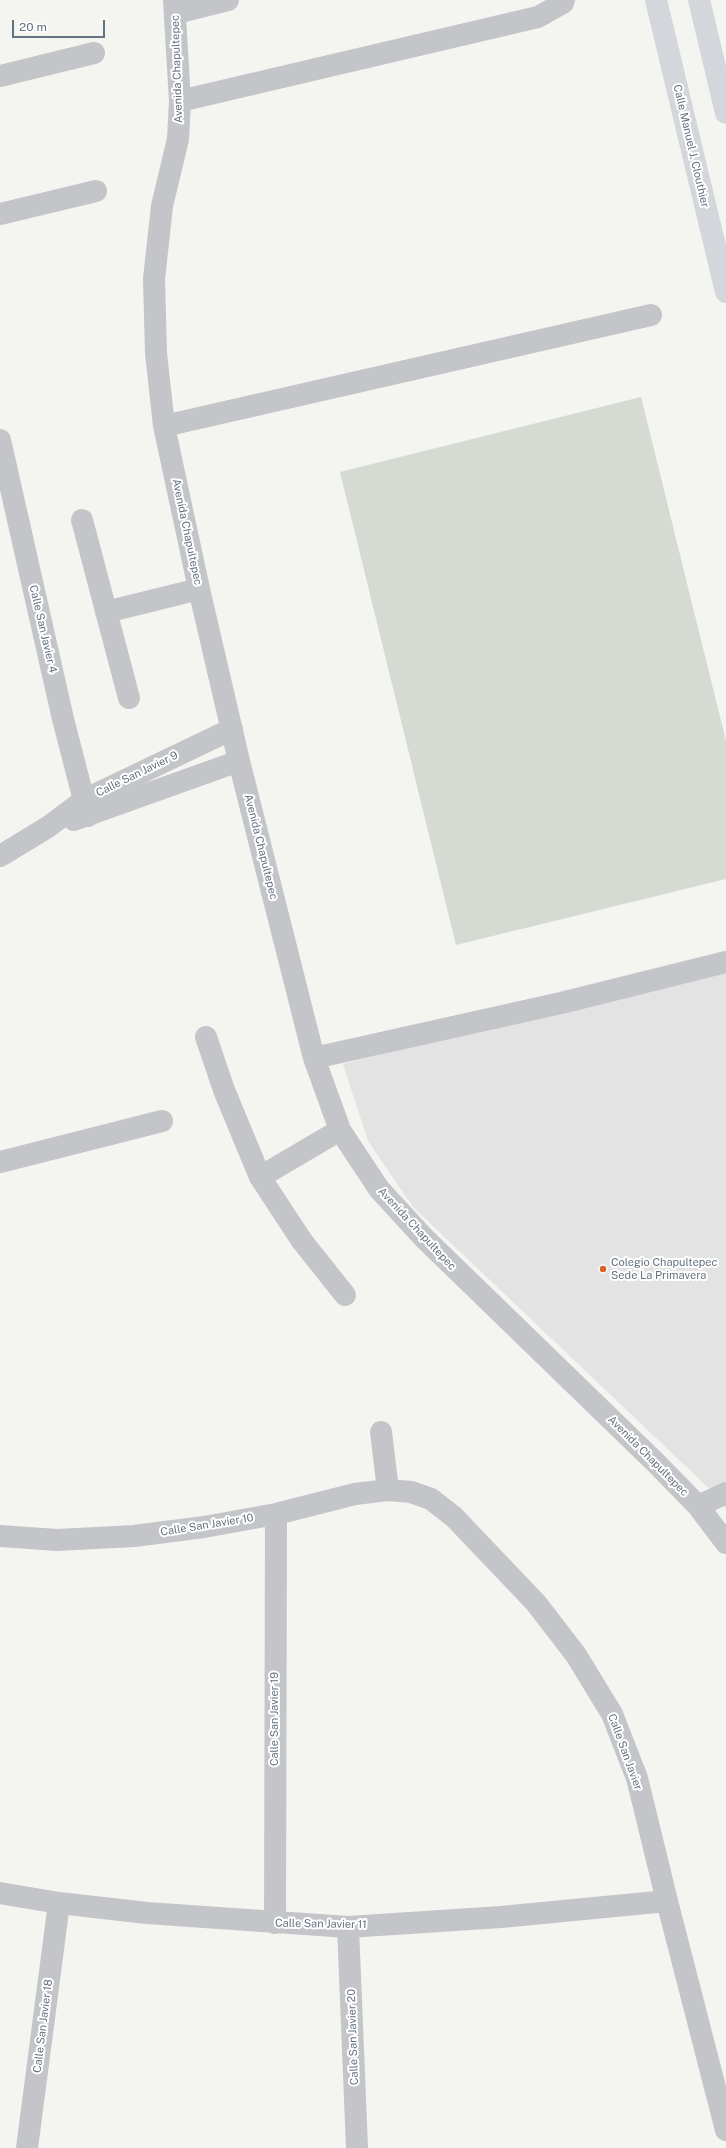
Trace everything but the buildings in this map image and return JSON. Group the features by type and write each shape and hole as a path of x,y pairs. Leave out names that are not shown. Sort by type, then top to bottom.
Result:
{"main road":[{"name":"Calle Manuel J. Clouthier","path":"656,0 726,292"},
{"path":"699,0 726,113"}],"street":[{"path":"175,6 228,0"},
{"path":"180,101 538,16 564,0"},
{"name":"Avenida Chapultepec","path":"175,6 180,101 178,139 162,206 154,279 156,353 164,426 199,589 239,761 314,1058 340,1130 378,1189 424,1238 650,1456 698,1506 726,1543"},
{"path":"0,76 94,53"},
{"path":"0,214 96,191"},
{"path":"164,426 651,315"},
{"name":"Calle San Javier 4","path":"0,440 63,719 86,808"},
{"path":"82,520 128,698"},
{"path":"106,612 199,589"},
{"name":"Calle San Javier 9","path":"0,856 48,827 232,729"},
{"name":"Calle San Javier 9","path":"86,808 239,761"},
{"path":"314,1058 561,1003 726,962"},
{"path":"206,1037 238,1125 260,1177 302,1241 345,1295"},
{"path":"0,1162 162,1121"},
{"path":"260,1177 340,1130"},
{"path":"381,1432 388,1490"},
{"name":"Calle San Javier 10","path":"0,1536 57,1540 134,1536 204,1527 276,1514 356,1494 388,1490 411,1492"},
{"name":"Calle San Javier","path":"411,1492 432,1500 454,1517 536,1603 576,1655 612,1714 638,1778 667,1901 726,2130"},
{"path":"698,1506 726,1492"},
{"name":"Calle San Javier 19","path":"275,1923 276,1514"},
{"name":"Calle San Javier 11","path":"0,1892 59,1903 147,1913 348,1927 501,1917 667,1901"},
{"name":"Calle San Javier 18","path":"27,2148 59,1903"},
{"name":"Calle San Javier 20","path":"348,1927 357,2148"}],"shaded area":[{"path":"641,397 726,741 726,879 456,945 340,472"},
{"name":"Colegio Chapultepec Sede La Primavera","path":"726,967 726,1510 717,1496 413,1207 368,1141 343,1064"}],"place":[{"name":"Colegio Chapultepec Sede La Primavera","path":"603,1269"}]}
